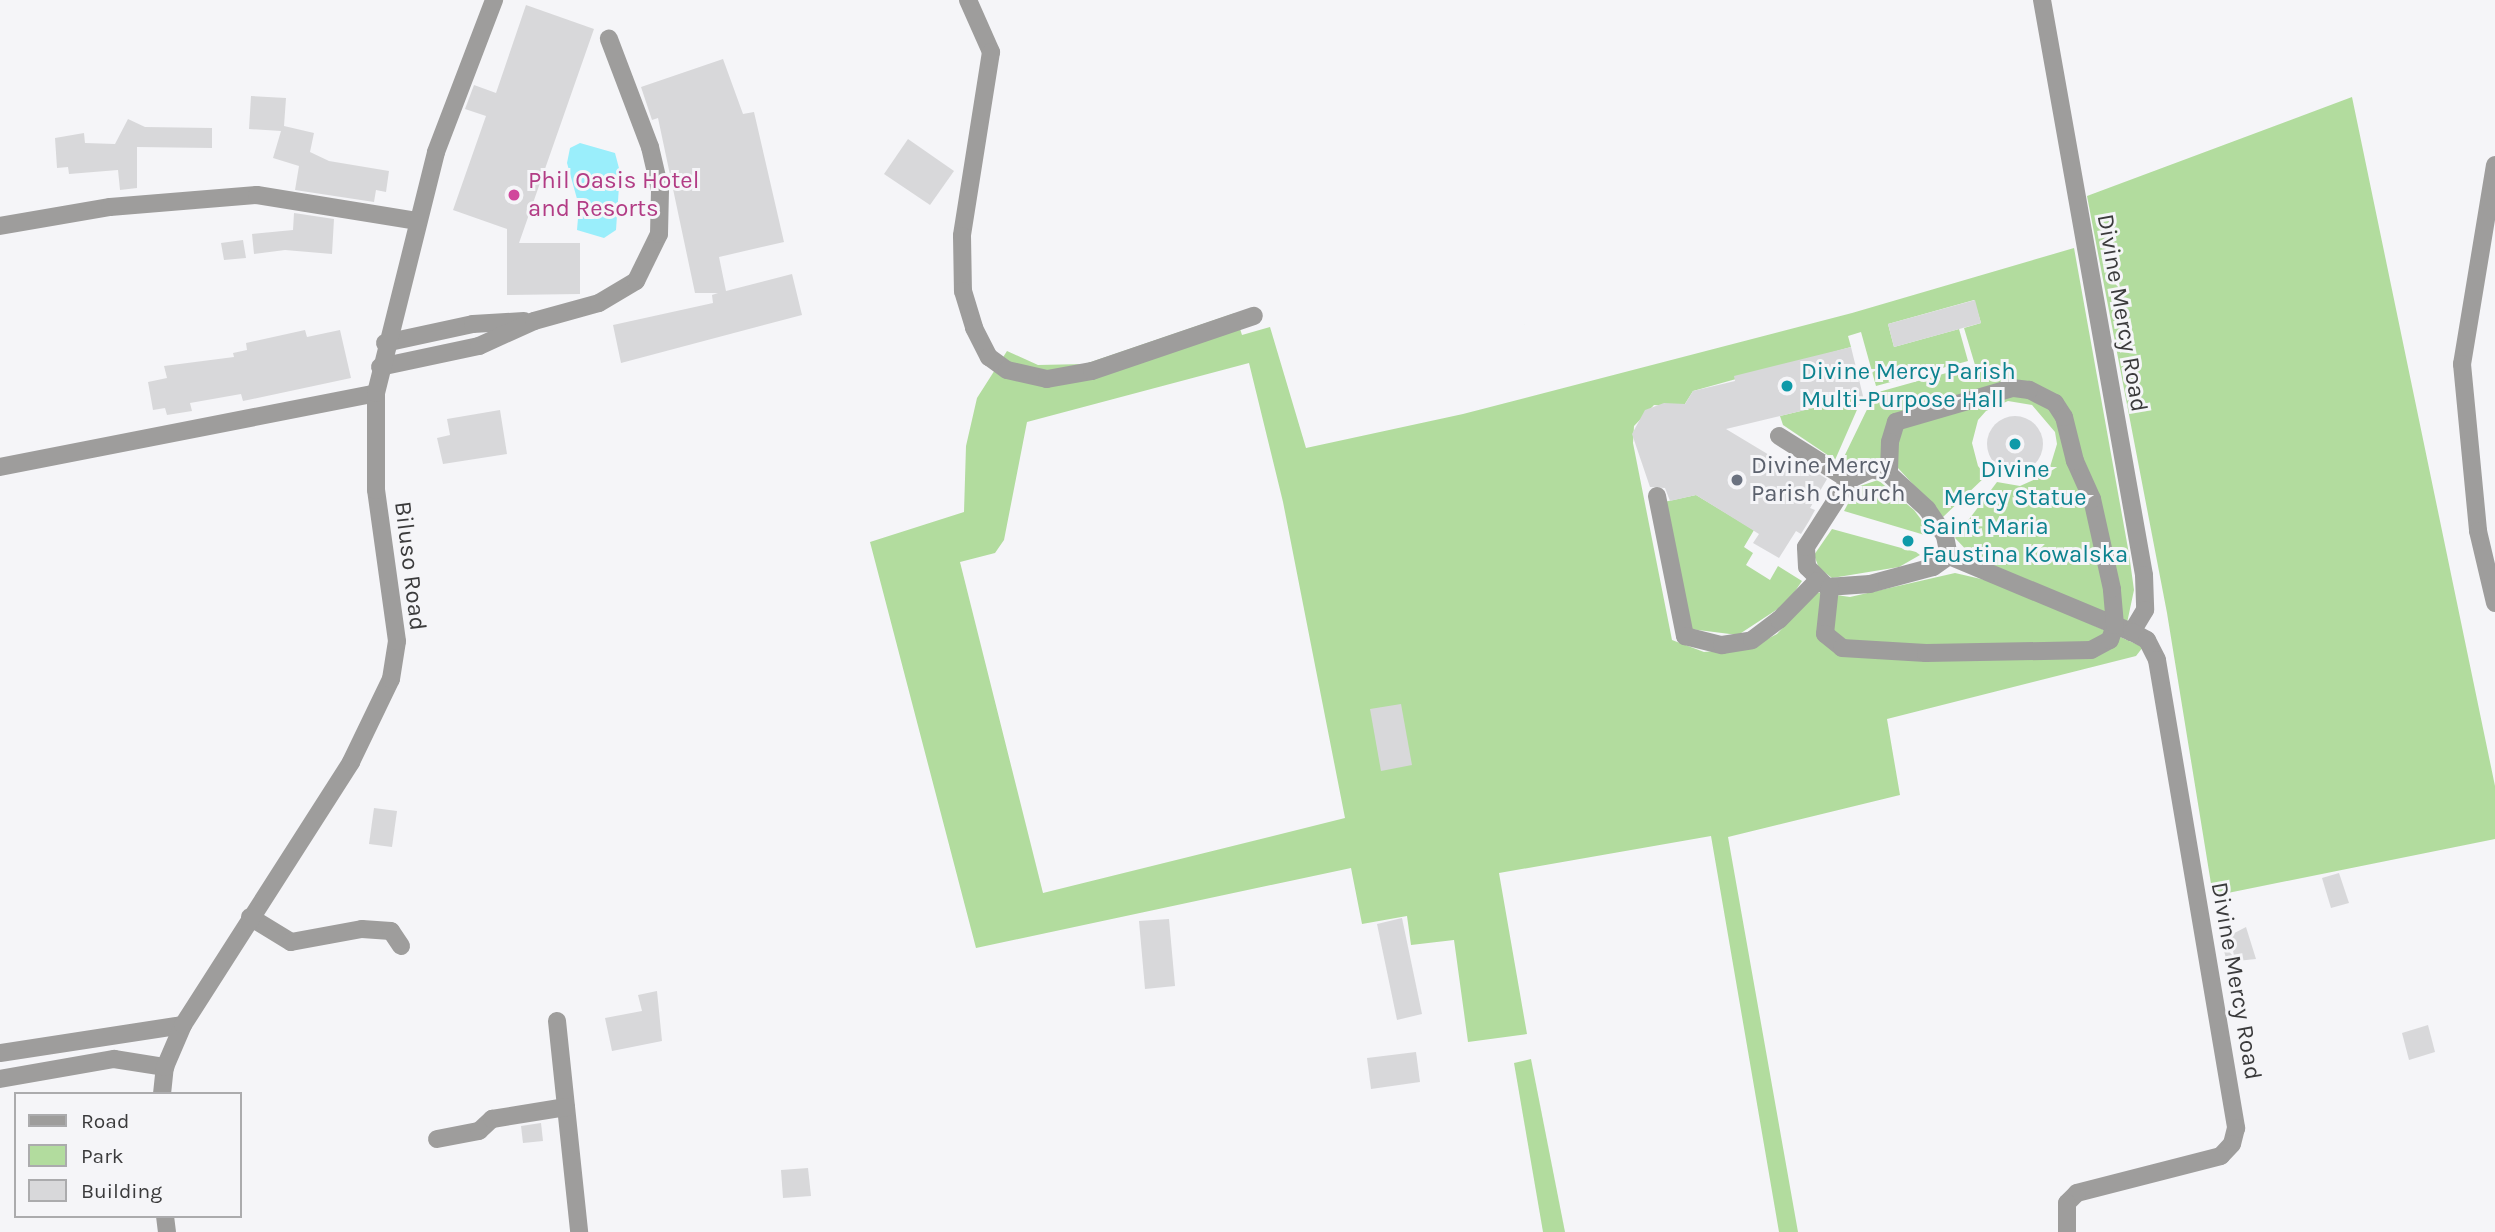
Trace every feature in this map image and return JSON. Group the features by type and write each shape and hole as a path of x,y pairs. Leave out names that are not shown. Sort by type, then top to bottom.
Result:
{"street":[{"name":"Biluso Road","path":"162,1092 165,1068 183,1025 351,762 391,679 397,641 376,490 376,393 385,343 436,152 494,0"},
{"path":"968,0 991,52 962,236 963,291 974,328 989,357 1007,370 1048,379 1092,372 1254,316"},
{"name":"Divine Mercy Road","path":"2042,0 2144,575 2145,610 2132,632"},
{"path":"380,368 479,346 534,321 599,303 636,281 659,234 660,190 650,147 608,39"},
{"path":"2495,165 2462,364 2478,531 2495,603"},
{"path":"0,226 110,207 257,195 418,220"},
{"path":"385,343 473,324 534,321"},
{"path":"1657,496 1685,636 1722,645 1752,640 1823,584 1854,588 1933,567 1949,556 1937,521 1889,474 1865,470 1849,480 1806,547 1806,564 1823,584 1825,634 1842,648 1866,651 2091,650 2109,640 2115,625 2112,589 2092,499 2075,461 2064,417 2043,395 2029,390 1998,390 1896,422 1890,442 1889,474"},
{"path":"0,467 376,393"},
{"path":"1779,436 1849,480"},
{"name":"Divine Mercy Road","path":"1949,556 2132,632 2155,650 2236,1128 2232,1144 2221,1156 2077,1194 2067,1203 2067,1232"},
{"path":"250,917 290,942 362,929 391,931 401,946"},
{"path":"557,1021 579,1232"},
{"path":"0,1054 183,1025"},
{"path":"0,1079 114,1059 165,1068"},
{"path":"437,1139 479,1131 492,1119 566,1107"}],"green space":[{"path":"2352,97 2495,786 2495,839 2213,896 2167,613 2087,196"},
{"path":"2074,248 2129,554 2134,590 2127,623 1973,557 1955,538 1997,482 2020,486 2042,476 2050,467 2057,444 2055,432 2032,405 2008,401 1986,411 1978,420 1972,443 1978,466 1986,476 1943,517 1898,468 1871,461 1850,468 1841,463 1875,393 1975,365 1964,328 1981,323 1974,300 1888,324 1894,347 1959,329 1968,361 1876,386 1861,332 1848,336 1851,347 1693,391 1683,407 1654,405 1634,426 1633,443 1672,640 1704,652 1750,648 1777,634 1815,592 1850,597 1955,573 1994,582 2143,647 2136,656 1887,719 1900,795 1728,837 1798,1232 1779,1232 1711,836 1499,873 1527,1034 1468,1042 1454,940 1411,945 1407,916 1362,924 1351,868 976,948 870,542 964,512 966,446 977,398 1007,351 1038,365 1085,364 1235,313 1242,335 1270,327 1306,448 1463,414 1852,313","holes":["1249,363 1283,502 1345,818 1043,893 960,562 995,553 1004,540 1027,422"]},
{"path":"1863,396 1835,460 1783,425 1780,416"},
{"path":"1878,480 1914,510 1929,530 1928,536 1844,511 1857,487"},
{"path":"1696,495 1754,530 1744,547 1753,553 1746,565 1770,580 1778,566 1802,581 1787,603 1738,635 1690,629 1664,502"},
{"path":"1832,529 1920,555 1899,567 1832,578 1819,568 1814,555"},
{"path":"1531,1059 1565,1232 1543,1232 1514,1063"}],"water":[{"path":"580,143 615,153 620,172 616,230 604,238 577,230 579,206 567,163 570,148"}],"building":[{"path":"526,5 594,29 519,243 580,243 580,294 507,295 507,229 453,210 486,116 465,109 474,85 496,93"},
{"path":"723,59 743,114 754,112 784,242 719,257 726,291 792,274 802,315 621,363 613,325 713,303 712,295 718,293 695,293 658,118 652,120 641,87"},
{"path":"251,96 286,98 284,126 314,133 310,152 329,161 389,171 386,192 376,190 374,202 295,190 299,166 273,158 281,131 249,129"},
{"path":"128,119 145,127 212,128 212,148 137,147 137,188 120,190 118,170 69,174 68,167 57,168 55,138 84,133 85,143 115,144"},
{"path":"908,139 954,171 930,205 884,174"},
{"path":"294,213 334,219 332,254 285,250 254,254 252,234 293,230"},
{"path":"243,240 246,258 224,260 221,243"},
{"path":"1975,300 1981,323 1894,347 1888,324"},
{"path":"305,330 307,337 340,330 351,378 243,401 241,394 190,403 192,411 167,415 165,408 153,410 148,382 167,378 164,366 234,357 233,353 247,350 246,343"},
{"name":"Divine Mercy Parish Church","path":"1851,347 1863,396 1726,429 1796,471 1801,463 1827,479 1810,508 1815,510 1809,521 1801,534 1796,531 1779,558 1753,543 1759,534 1696,495 1670,501 1665,488 1650,487 1632,434 1645,410 1664,403 1685,404 1693,391 1735,381 1734,376"},
{"path":"500,410 507,454 443,464 437,438 450,435 447,419"},
{"path":"2015,416 2026,418 2035,424 2041,433 2041,455 2035,464 2026,470 2015,472 2004,470 1995,464 1989,455 1987,444 1989,433 1995,424 2004,418"},
{"path":"1401,704 1412,765 1381,771 1370,709"},
{"path":"374,808 397,811 392,847 369,844"},
{"path":"2339,873 2349,903 2331,908 2322,878"},
{"path":"1402,918 1422,1014 1397,1020 1377,924"},
{"path":"1169,919 1175,986 1145,989 1139,921"},
{"path":"2246,927 2256,959 2227,962 2221,940"},
{"path":"657,991 662,1041 612,1051 605,1018 642,1011 638,995"},
{"path":"2428,1025 2435,1052 2409,1060 2402,1033"},
{"path":"1416,1052 1420,1082 1371,1089 1367,1058"},
{"path":"541,1123 543,1141 523,1143 521,1126"},
{"path":"808,1168 811,1196 783,1198 781,1170"}],"place":[{"name":"Phil Oasis Hotel and Resorts","path":"514,195"},
{"name":"Divine Mercy Parish Multi-Purpose Hall","path":"1787,386"},
{"name":"Divine Mercy Statue","path":"2015,444"},
{"name":"Divine Mercy Parish Church","path":"1737,480"},
{"name":"Saint Maria Faustina Kowalska","path":"1908,541"}]}
